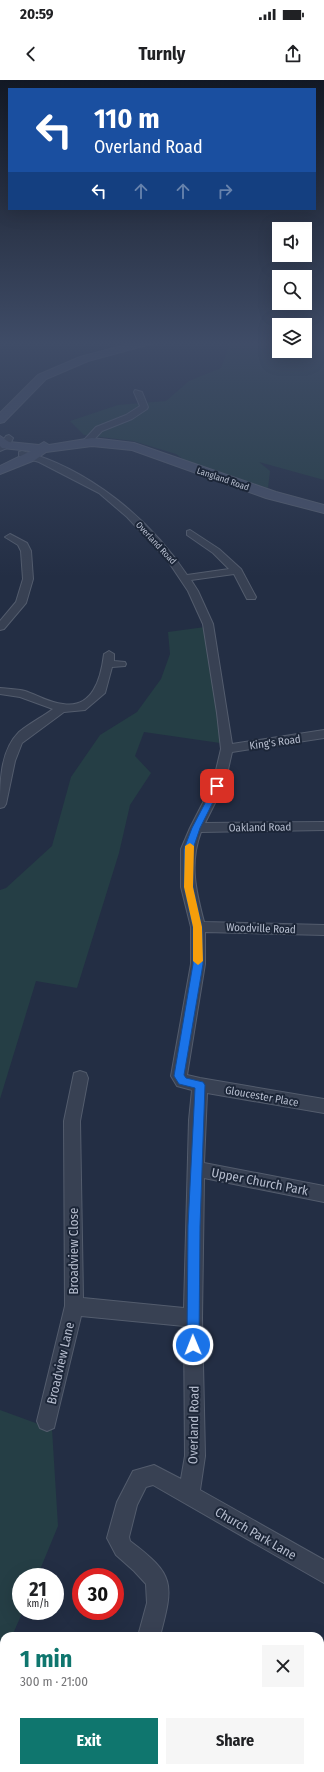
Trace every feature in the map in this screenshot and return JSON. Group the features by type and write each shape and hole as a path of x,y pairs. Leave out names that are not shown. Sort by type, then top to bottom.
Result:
{"main road":[{"path":"2,420 3,440 26,450"},
{"name":"Langland Road","path":"26,450 44,445 82,442 110,443 134,447 271,495 324,508"},
{"path":"0,461 26,450"},
{"path":"0,470 26,450"}],"street":[{"path":"82,442 99,429 122,420"},
{"name":"Overland Road","path":"26,450 42,460 64,470 102,491 130,516 172,559 200,603 208,624 218,675 227,749 218,785 196,828 188,849 188,887 198,927 198,964 179,1076 183,1081 200,1085 196,1169 193,1318 195,1456 189,1494"},
{"path":"190,533 216,551 237,571 251,597"},
{"path":"0,627 21,603 28,579 26,551 22,543 10,537"},
{"path":"185,578 237,571"},
{"path":"0,691 22,694 61,708 81,708 99,693 108,659 121,664"},
{"path":"0,804 15,743 32,728 44,722 61,708"},
{"name":"King's Road","path":"227,749 324,734"},
{"name":"Oakland Road","path":"196,828 324,826"},
{"name":"Woodville Road","path":"198,927 324,930"},
{"name":"Broadview Close","path":"80,1078 72,1121 74,1306 193,1318"},
{"name":"Gloucester Place","path":"200,1085 324,1106"},
{"name":"Upper Church Park","path":"196,1169 324,1194"},
{"name":"Broadview Lane","path":"47,1421 74,1306"},
{"path":"150,1632 158,1603 157,1580 142,1563 124,1548 118,1538 127,1502 140,1478 154,1475 189,1494"},
{"name":"Church Park Lane","path":"189,1494 324,1572"}],"green space":[{"path":"324,420 324,480 259,462 270,471 268,488 190,464 176,454 133,441 84,435 70,421"},
{"path":"205,627 220,730 220,743 144,732 135,756 151,773 130,805 119,853 77,988 36,981 0,1099 0,890 6,888 52,846 71,777 100,735 137,712 161,679 170,654 168,632"},
{"path":"0,1410 52,1429 58,1526 41,1568 12,1568 12,1620 19,1620 14,1632 0,1632"}],"slow traffic":[{"path":"190,846 188,849 188,887 198,927 198,961"}],"route":[{"path":"193,1345 194,1226 197,1120 200,1085 183,1081 179,1076 198,964 198,927 188,887 188,849 196,828 217,786"}]}
